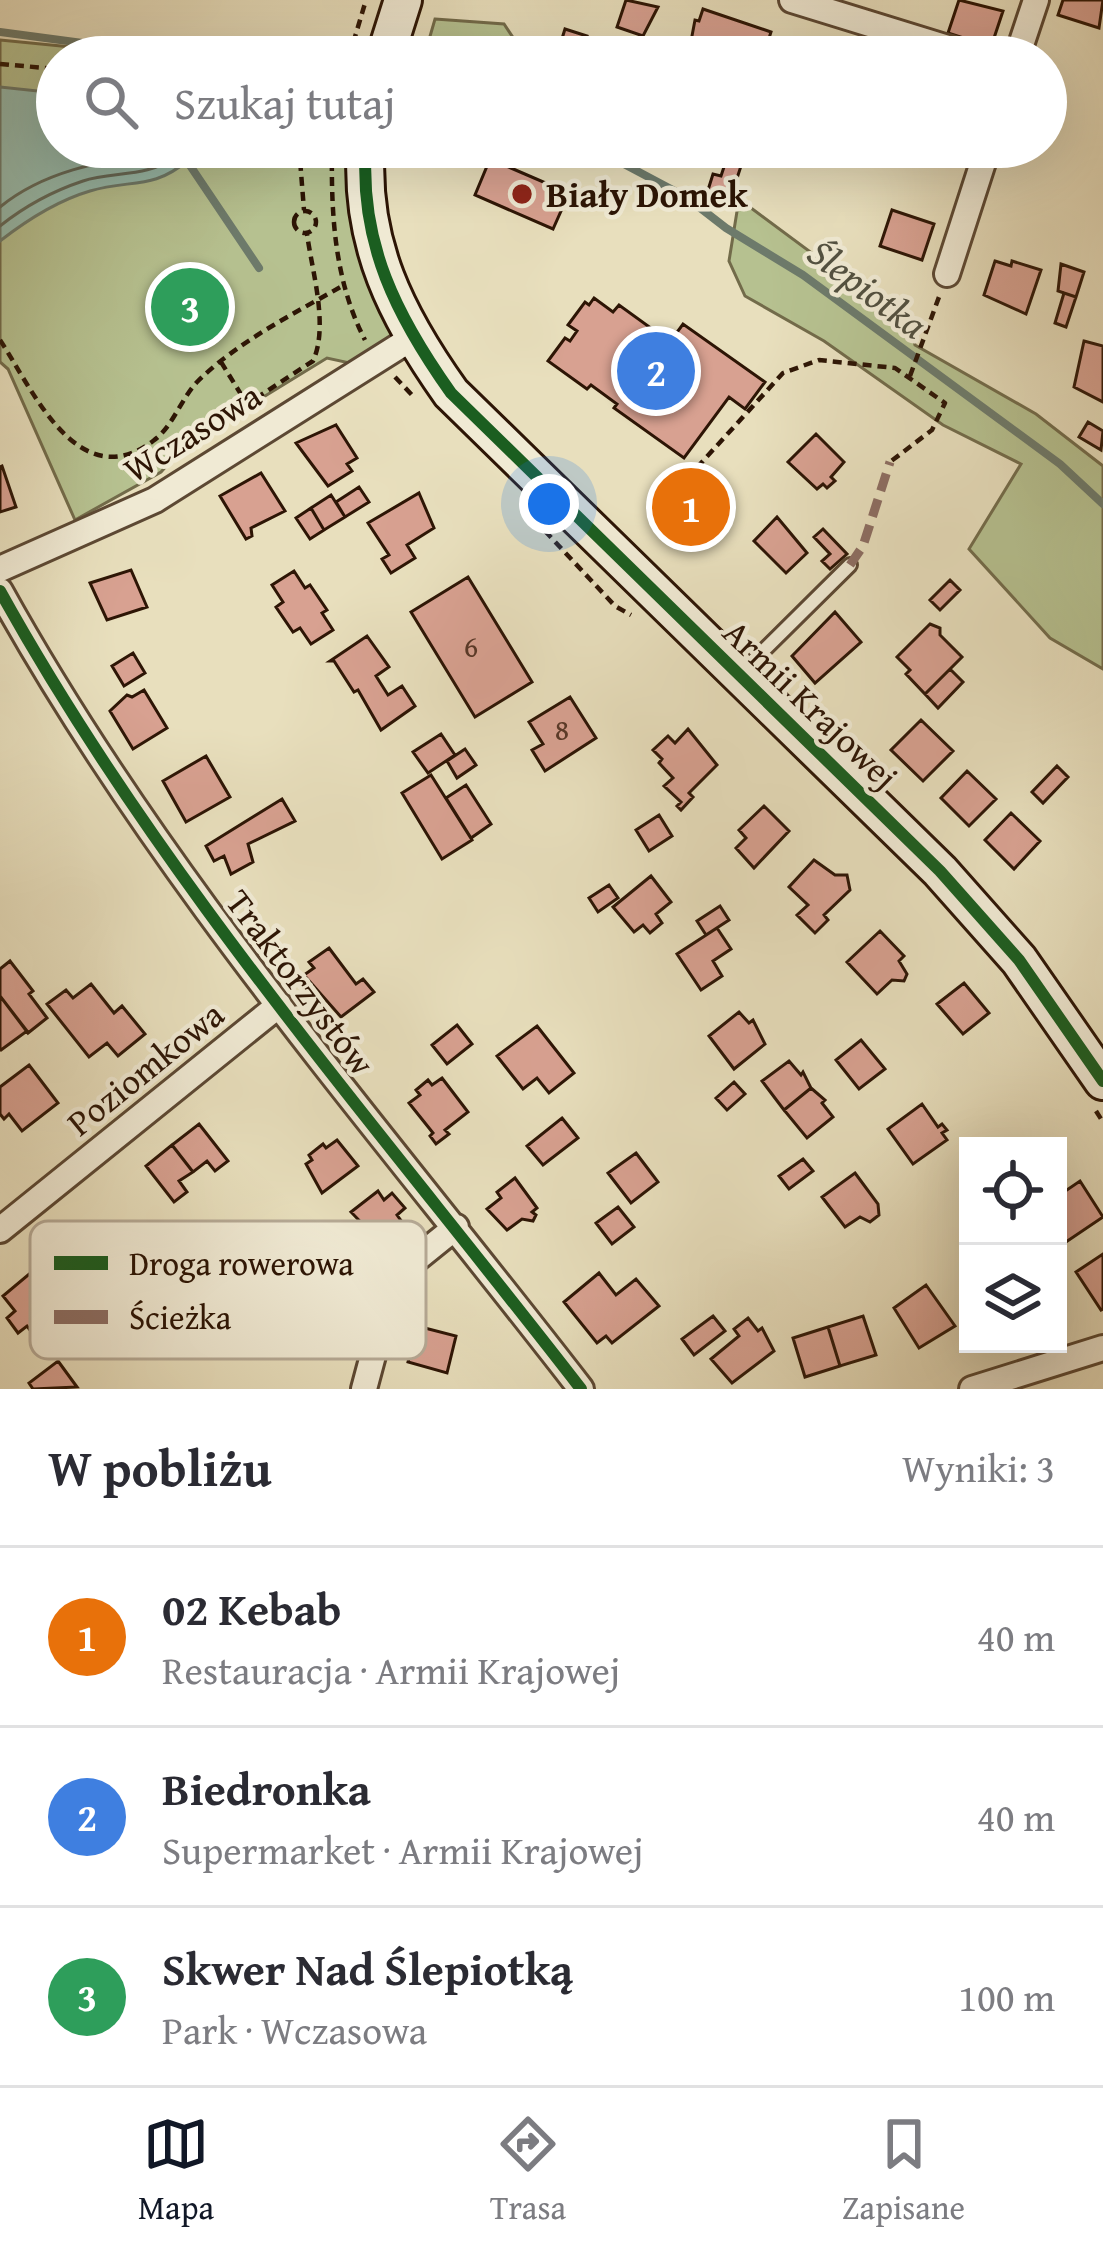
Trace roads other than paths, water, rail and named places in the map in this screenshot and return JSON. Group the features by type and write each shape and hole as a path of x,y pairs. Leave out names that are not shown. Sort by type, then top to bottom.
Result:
{"street":[{"path":"792,0 909,36"},
{"path":"1024,36 1036,0"},
{"name":"Armii Krajowej","path":"367,168 370,231 380,265 412,338 451,393 940,872 1019,960 1103,1081"},
{"path":"946,274 981,168"},
{"name":"Wczasowa","path":"0,569 155,500 412,338"},
{"name":"Traktorzystów","path":"0,591 124,796 279,1005 581,1389"},
{"name":"Poziomkowa","path":"0,1230 279,1005"},
{"path":"426,1251 456,1227"},
{"path":"972,1389 1103,1348"},
{"path":"364,1389 372,1359"}],"lane":[{"path":"739,675 850,565"}],"water":[{"path":"0,87 36,91 36,168 178,168 152,180 104,187 65,200 0,241"}],"waterway":[{"name":"Ślepiotka","path":"0,32 36,37"},
{"path":"192,168 259,268"},
{"name":"Ślepiotka","path":"631,168 686,197 726,228 803,275 1060,464 1103,504"}],"place":[{"name":"Biały Domek","path":"522,194"},
{"name":"Skwer Nad Ślepiotką","path":"190,307"},
{"name":"Biedronka","path":"656,371"},
{"name":"02 Kebab","path":"691,507"}]}
